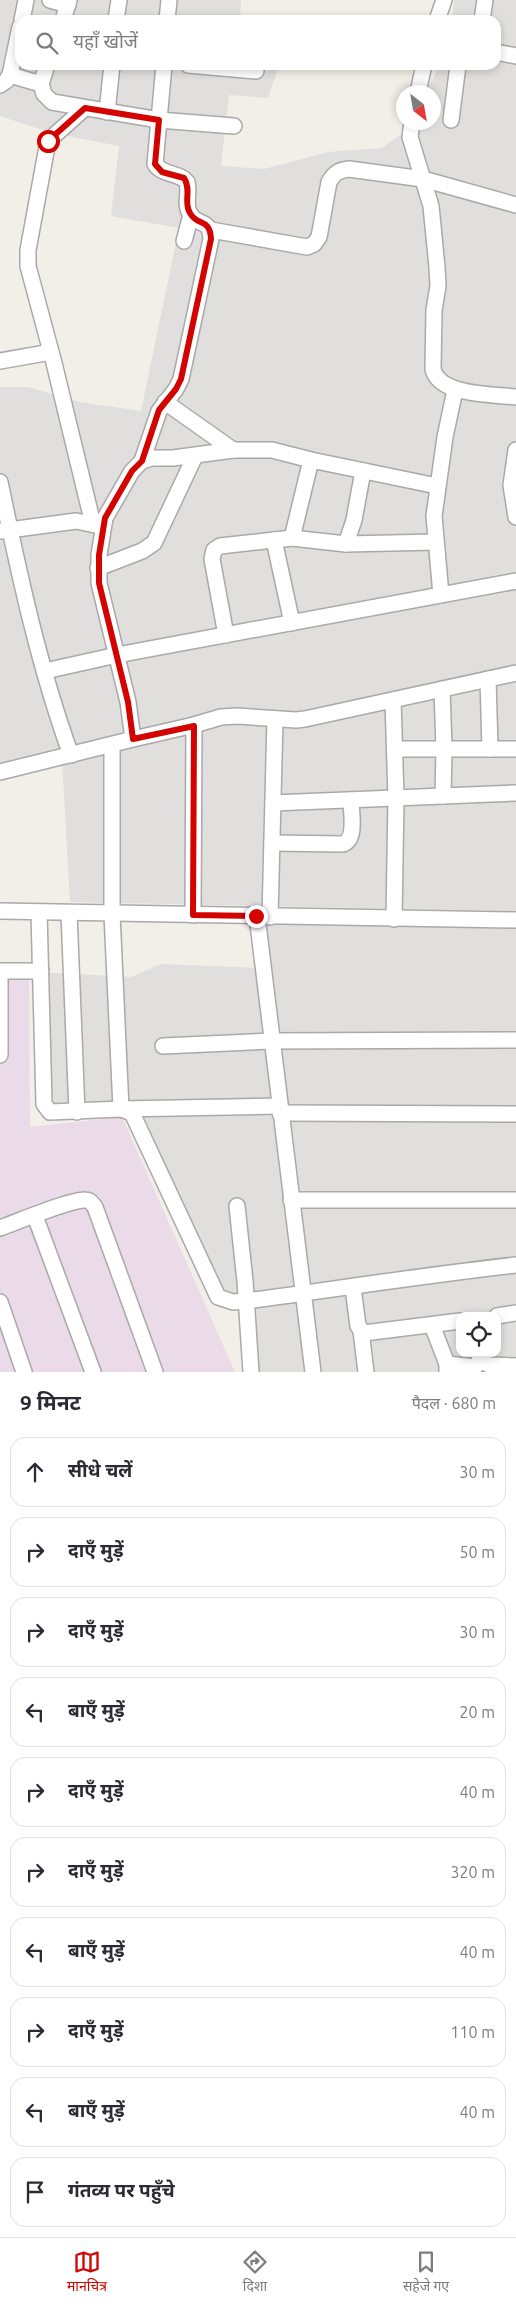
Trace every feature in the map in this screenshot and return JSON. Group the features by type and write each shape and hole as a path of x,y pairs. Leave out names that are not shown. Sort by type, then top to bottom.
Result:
{"street":[{"path":"23,15 26,0"},
{"path":"50,0 69,2 65,15"},
{"path":"116,15 118,0"},
{"path":"167,15 168,0"},
{"path":"439,15 444,0"},
{"path":"483,15 485,0"},
{"path":"15,45 5,80 41,84"},
{"path":"501,53 516,56"},
{"path":"46,70 41,84 47,99 85,108 159,120 234,126"},
{"path":"107,112 111,70"},
{"path":"164,70 155,164 162,172 184,178 186,182 188,188 187,203 191,215 184,241"},
{"path":"420,85 423,70"},
{"path":"451,120 457,70"},
{"path":"85,108 48,141 28,250 28,266 98,526 99,583 117,655 133,739"},
{"path":"411,130 410,137 431,206 437,276 433,369 435,378 441,384 455,390 516,397"},
{"path":"211,230 307,247 314,244 319,237 332,175 339,170 349,169 423,179 516,205"},
{"path":"98,526 105,518 132,471 142,461 159,410 176,389 181,379 211,239 211,230 208,224 191,215"},
{"path":"0,361 51,352"},
{"path":"441,596 434,516 437,486 455,390"},
{"path":"165,402 233,450"},
{"path":"142,461 152,458 195,456 233,450 272,450 437,486"},
{"path":"516,450 511,485 516,517"},
{"path":"98,568 142,551 154,543 195,456"},
{"path":"292,538 311,460"},
{"path":"346,544 354,520 364,471"},
{"path":"0,482 5,530 57,716 71,755"},
{"path":"5,530 76,521 98,526"},
{"path":"226,635 212,559 214,550 228,544 292,538 346,544 436,542"},
{"path":"274,540 292,623"},
{"path":"45,671 117,655 516,581"},
{"path":"0,772 194,726 221,717 296,720 516,674"},
{"path":"488,679 490,749"},
{"path":"442,689 443,796"},
{"path":"393,700 396,798 394,919"},
{"path":"275,719 272,843 263,916 271,1041 313,1372"},
{"path":"193,915 194,726"},
{"path":"112,745 112,914 121,1109"},
{"path":"395,749 516,749"},
{"path":"273,803 516,794"},
{"path":"272,843 343,844 348,842 351,837 351,800"},
{"path":"0,911 516,920"},
{"path":"39,912 44,1104 50,1112 121,1109 516,1114"},
{"path":"69,913 78,1112"},
{"path":"0,960 0,1055"},
{"path":"0,971 41,971"},
{"path":"163,1046 271,1041 516,1040"},
{"path":"121,1109 132,1113 218,1297 233,1302 246,1301 353,1288 425,1275 516,1265"},
{"path":"0,1228 84,1200 90,1201 95,1207 153,1371"},
{"path":"291,1200 516,1200"},
{"path":"237,1206 251,1372"},
{"path":"35,1216 93,1372"},
{"path":"353,1288 366,1372"},
{"path":"0,1302 24,1372"},
{"path":"501,1315 516,1313"},
{"path":"361,1331 364,1333 456,1321"},
{"path":"432,1324 447,1368 475,1367 480,1357"},
{"path":"481,1357 489,1365 516,1366"}],"shaded area":[{"path":"0,0 241,0 240,15 15,15 15,70 279,70 268,98 229,95 221,166 264,169 328,152 382,148 406,130 441,130 441,85 430,85 437,70 501,70 501,15 452,15 454,0 516,0 516,911 70,902 62,759 0,769 0,387 28,387 80,402 141,411 179,228 111,216 119,146 52,133 0,116"},
{"path":"254,924 516,924 516,1372 255,1372 248,1303 218,1297 126,1109 41,1111 36,972 131,977 161,964 260,968"},
{"path":"29,979 30,1127 122,1117 235,1372 0,1372 0,980"}],"route":[{"path":"48,141 85,108 159,120 155,164 162,172 184,178 188,188 188,212 192,217 208,224 211,230 211,239 181,379 176,389 159,410 142,461 132,471 105,518 98,568 99,583 128,702 133,739 194,726 193,915 256,916"}]}
